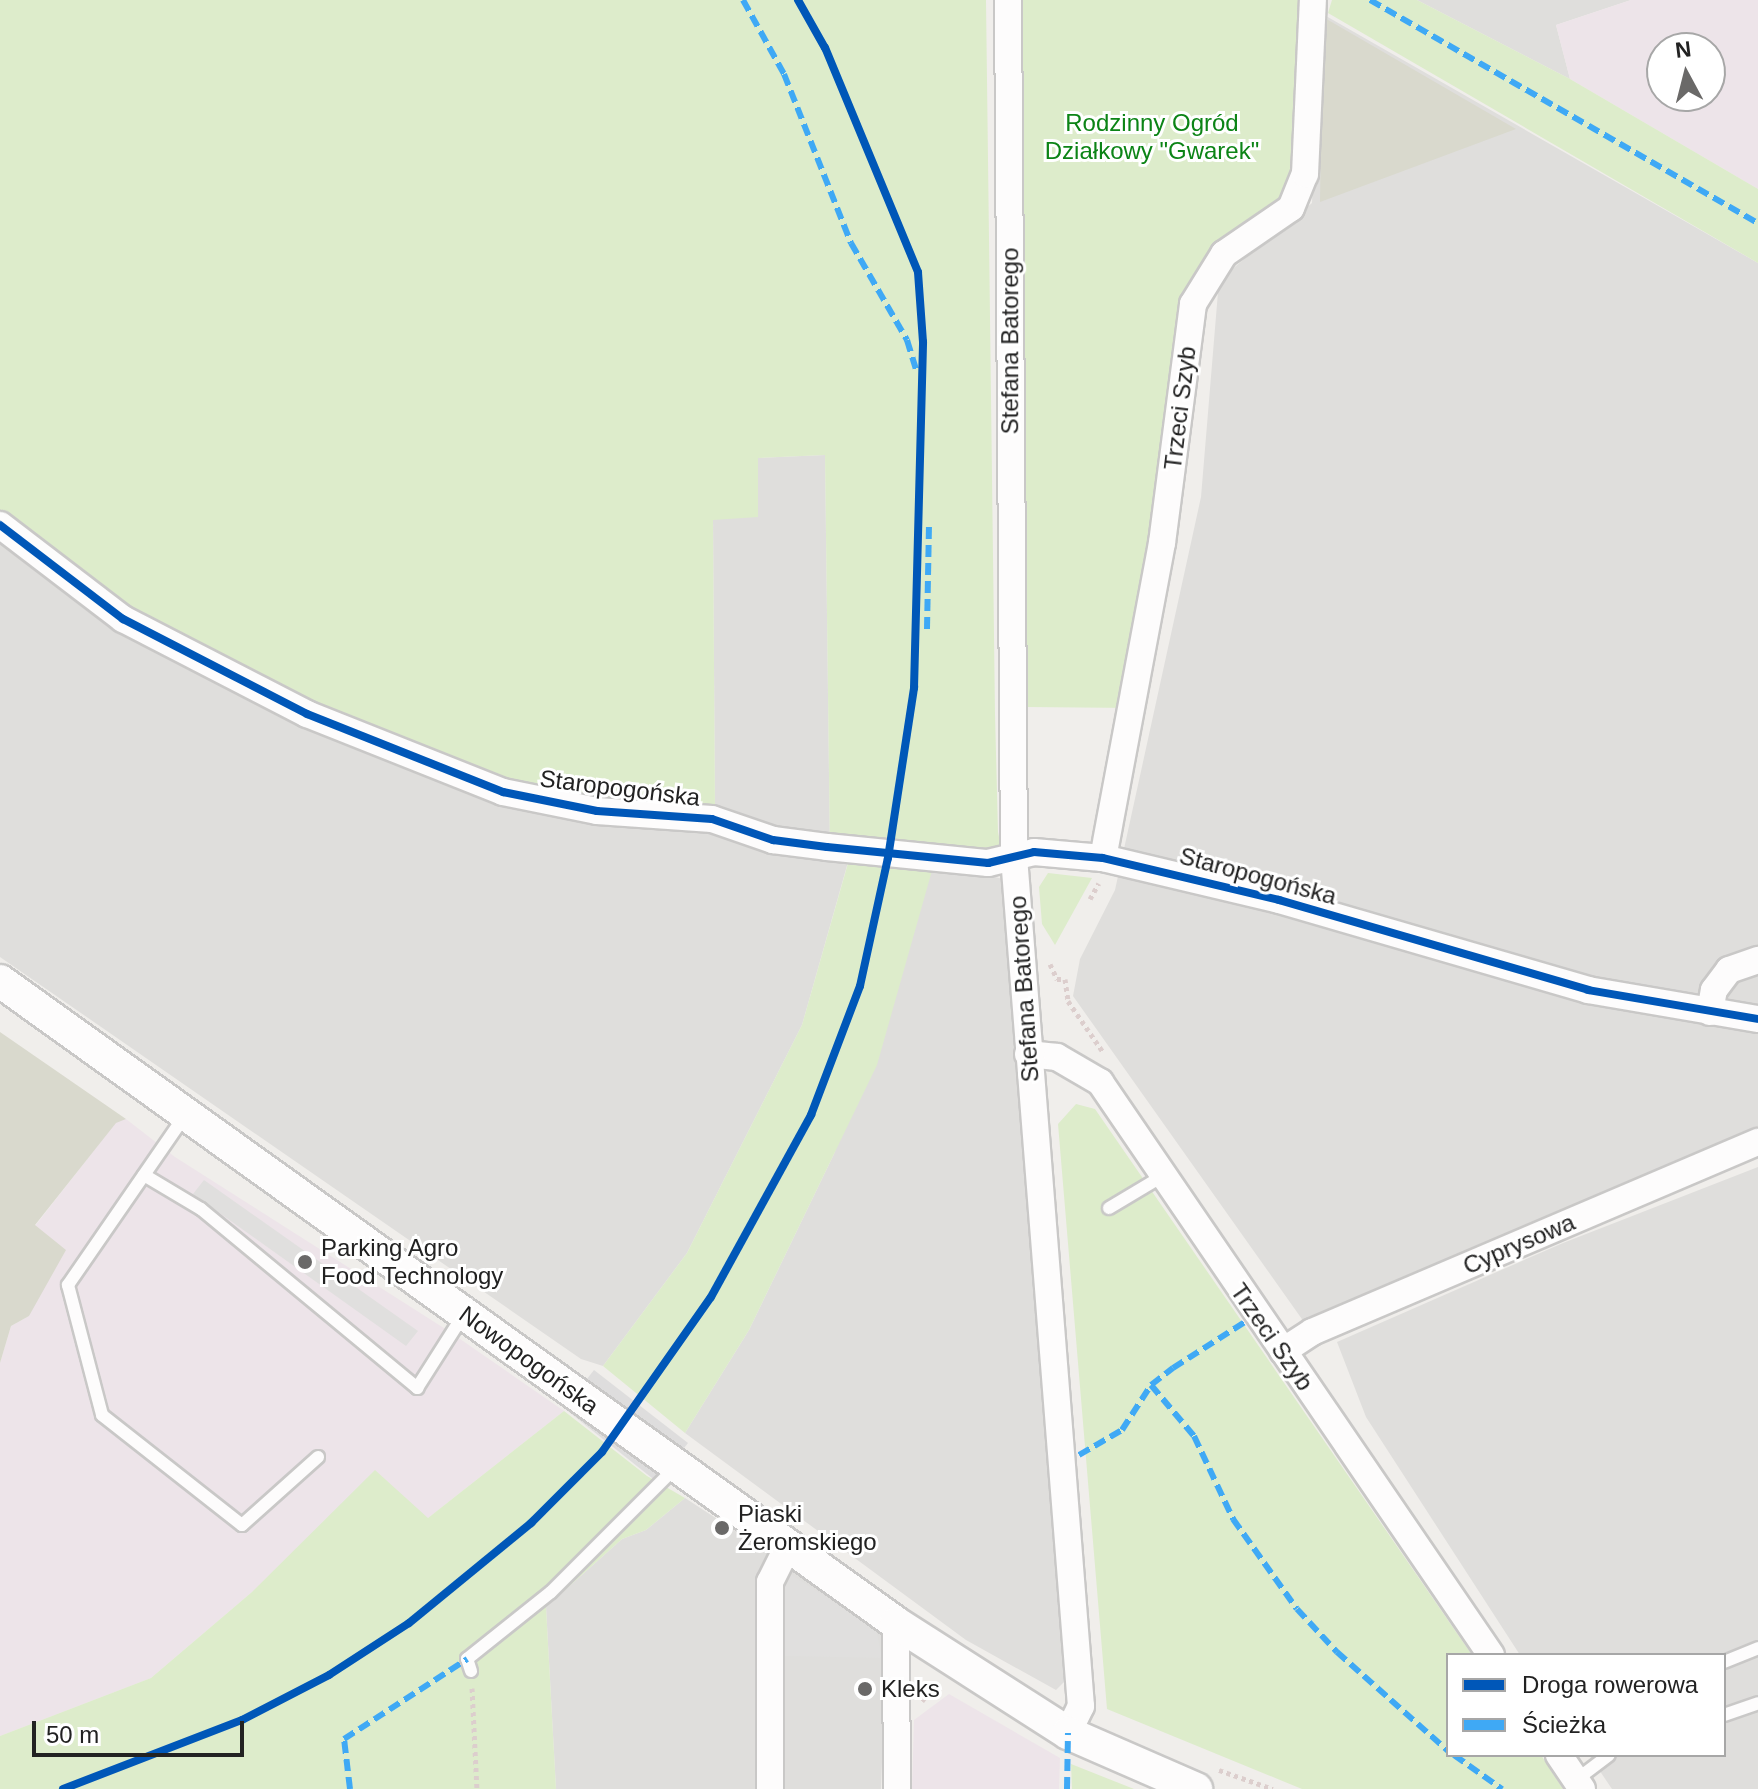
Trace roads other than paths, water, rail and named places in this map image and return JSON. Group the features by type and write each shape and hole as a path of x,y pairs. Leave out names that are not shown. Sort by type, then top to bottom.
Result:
{"street":[{"name":"Stefana Batorego","path":"1008,0 1014,857 1081,1706 1068,1733"},
{"name":"Trzeci Szyb","path":"1103,868 1162,543 1193,304 1224,254 1291,208 1305,174 1313,0"},
{"name":"Staropogońska","path":"0,525 123,619 307,714 503,792 597,811 712,819 773,840 988,863 1034,852 1103,868 1279,900 1588,990 1758,1019"},
{"path":"1710,1012 1714,990 1729,970 1758,960"},
{"name":"Nowopogońska","path":"0,981 896,1623 1068,1733 1196,1789"},
{"name":"Trzeci Szyb","path":"1028,1054 1057,1057 1100,1082 1161,1177 1490,1653"},
{"name":"Cyprysowa","path":"1283,1351 1312,1332 1758,1142"},
{"path":"770,1789 770,1582 789,1544"},
{"path":"896,1623 897,1789"},
{"path":"1560,1757 1579,1784"}],"lane":[{"path":"187,1113 68,1285 102,1415 242,1525 318,1457"},
{"path":"144,1175 201,1209 417,1388 464,1314"},
{"path":"1109,1208 1161,1177"},
{"path":"471,1671 467,1659 551,1592 677,1466"},
{"path":"1726,1661 1758,1648"},
{"path":"1726,1714 1758,1703"},
{"path":"1579,1784 1607,1757"}],"place":[{"name":"Parking Agro Food Technology","path":"305,1262"},
{"name":"Piaski Żeromskiego","path":"722,1528"},
{"name":"Kleks","path":"865,1689"}],"park label":[{"name":"Rodzinny Ogród Działkowy \"Gwarek\"","path":"1152,137"}]}
